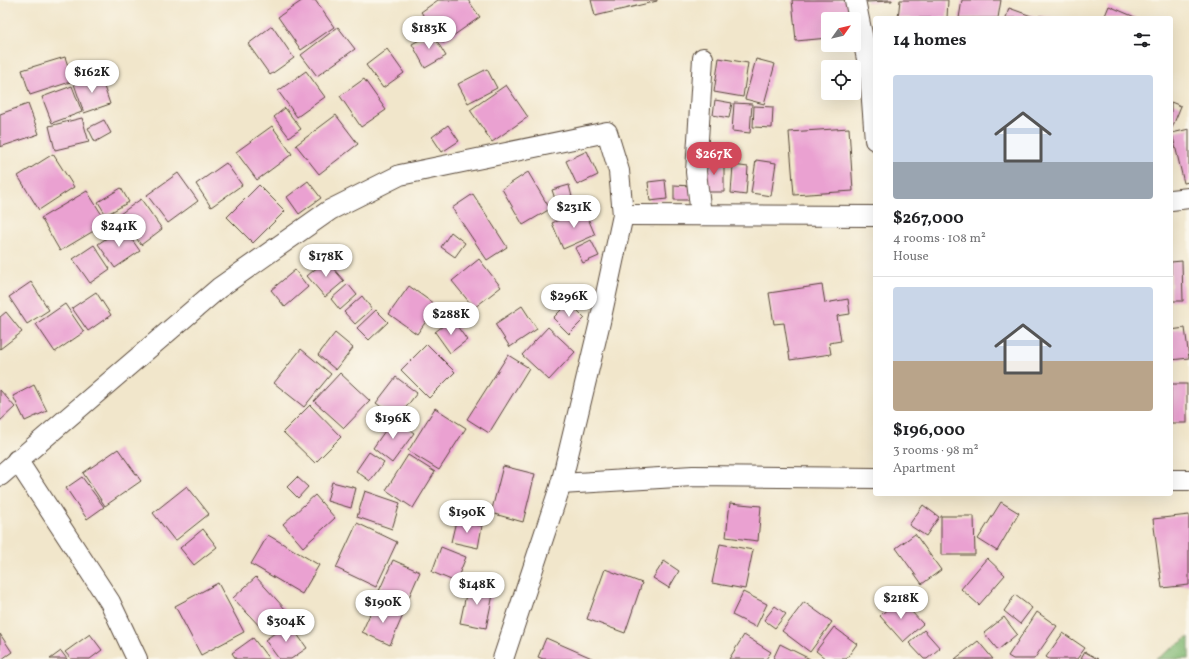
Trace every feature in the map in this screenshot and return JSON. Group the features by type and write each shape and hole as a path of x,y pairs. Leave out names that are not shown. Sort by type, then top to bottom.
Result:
{"street":[{"path":"855,0 870,74 873,114"},
{"path":"701,215 696,172 703,58"},
{"path":"0,476 219,288 330,210 400,174 607,132 619,171 623,215 600,322 561,484 503,659"},
{"path":"1173,200 1189,198"},
{"path":"623,215 873,216"},
{"path":"17,460 110,602 137,659"},
{"path":"561,484 693,476 873,478"},
{"path":"1173,480 1189,480"}],"green space":[{"path":"1189,637 1189,659 1156,659"}],"building":[{"path":"303,0 315,0 334,27 301,50 278,17"},
{"path":"438,0 468,0 480,17 443,43 421,12"},
{"path":"591,0 657,0 657,1 595,16"},
{"path":"792,0 848,0 849,12 821,12 821,39 796,41"},
{"path":"867,0 892,0 892,1 867,2"},
{"path":"900,0 948,0 947,16 898,16"},
{"path":"962,0 1001,0 998,16 959,16"},
{"path":"1109,6 1132,16 1105,16"},
{"path":"1009,8 1031,16 1007,16"},
{"path":"272,26 294,58 270,75 248,44"},
{"path":"338,27 355,49 317,76 301,55"},
{"path":"432,33 446,56 425,68 412,44"},
{"path":"387,49 404,73 383,88 366,65"},
{"path":"65,57 73,81 30,95 22,70"},
{"path":"719,58 748,63 743,97 714,92"},
{"path":"756,59 775,64 764,104 745,99"},
{"path":"487,69 497,88 468,103 458,84"},
{"path":"306,71 325,97 297,117 278,91"},
{"path":"100,75 110,104 84,113 74,84"},
{"path":"364,79 386,110 361,127 340,96"},
{"path":"506,85 528,117 492,142 470,110"},
{"path":"72,86 82,112 52,123 42,97"},
{"path":"715,100 732,103 729,118 713,115"},
{"path":"734,103 752,104 750,133 732,131"},
{"path":"1173,103 1181,106 1173,126"},
{"path":"28,104 39,134 0,147 0,114"},
{"path":"754,106 773,107 772,128 753,127"},
{"path":"285,108 301,129 289,137 274,117"},
{"path":"336,115 358,144 319,174 296,145"},
{"path":"82,118 89,142 55,150 49,126"},
{"path":"104,120 111,133 95,142 88,128"},
{"path":"448,125 459,141 442,152 432,137"},
{"path":"272,126 292,154 257,180 236,152"},
{"path":"849,128 853,191 794,195 789,132"},
{"path":"1189,129 1189,182 1184,183 1173,133"},
{"path":"587,151 598,175 577,185 566,161"},
{"path":"53,154 74,187 39,210 18,176"},
{"path":"703,160 724,160 724,192 703,192"},
{"path":"756,160 776,163 771,196 751,193"},
{"path":"226,163 242,185 211,207 196,184"},
{"path":"733,165 748,167 746,195 731,193"},
{"path":"528,172 550,209 523,225 502,189"},
{"path":"178,173 198,201 168,223 147,195"},
{"path":"665,180 667,199 650,201 648,182"},
{"path":"308,181 321,198 299,214 287,197"},
{"path":"259,185 285,211 253,243 227,217"},
{"path":"569,185 573,201 557,205 552,190"},
{"path":"674,185 691,186 691,200 674,200"},
{"path":"121,188 129,202 106,215 98,202"},
{"path":"87,191 107,223 60,251 41,218"},
{"path":"473,194 507,247 487,260 452,208"},
{"path":"141,199 162,229 141,245 120,214"},
{"path":"584,209 595,235 563,249 552,223"},
{"path":"123,227 140,251 115,268 98,244"},
{"path":"451,232 465,243 455,257 441,247"},
{"path":"591,240 599,256 583,263 575,248"},
{"path":"94,245 110,269 90,283 73,259"},
{"path":"479,259 501,287 474,308 452,281"},
{"path":"326,260 344,281 325,297 307,276"},
{"path":"1182,261 1183,301 1173,301 1173,262"},
{"path":"295,270 308,287 285,307 271,290"},
{"path":"31,282 49,310 27,324 9,297"},
{"path":"348,284 357,295 340,310 331,299"},
{"path":"822,285 825,303 848,299 850,314 837,316 841,341 829,343 831,354 790,360 784,323 774,324 769,293"},
{"path":"409,286 437,306 417,334 389,314"},
{"path":"96,292 111,315 88,331 72,308"},
{"path":"362,296 372,309 355,324 344,312"},
{"path":"569,302 585,318 569,334 553,318"},
{"path":"65,304 84,332 55,352 36,324"},
{"path":"522,306 537,329 510,347 495,324"},
{"path":"376,310 388,322 369,340 357,328"},
{"path":"6,312 22,332 0,349 0,317"},
{"path":"452,319 467,340 450,353 435,332"},
{"path":"548,327 575,352 549,380 522,355"},
{"path":"1185,328 1189,358 1173,360 1173,330"},
{"path":"335,333 353,348 336,370 318,355"},
{"path":"427,344 455,372 429,398 401,370"},
{"path":"301,349 331,374 304,407 274,383"},
{"path":"508,355 529,368 489,433 467,419"},
{"path":"340,373 370,401 344,428 314,401"},
{"path":"396,377 417,393 397,419 376,403"},
{"path":"1173,384 1187,384 1187,423 1173,423"},
{"path":"34,385 47,411 25,421 13,396"},
{"path":"0,390 15,407 0,421"},
{"path":"310,405 341,437 315,463 283,432"},
{"path":"435,408 466,428 439,470 408,451"},
{"path":"394,418 414,433 392,463 373,448"},
{"path":"118,449 141,481 105,506 83,473"},
{"path":"369,452 384,462 370,481 356,471"},
{"path":"408,455 435,472 413,508 386,490"},
{"path":"503,466 535,474 523,522 491,513"},
{"path":"82,477 104,507 87,519 66,488"},
{"path":"297,477 308,487 298,498 287,487"},
{"path":"332,482 356,488 351,508 327,501"},
{"path":"187,486 209,514 175,541 153,513"},
{"path":"365,491 400,503 392,529 357,517"},
{"path":"315,495 335,518 303,547 283,524"},
{"path":"1001,502 1019,513 997,551 978,539"},
{"path":"730,503 761,506 758,541 726,537"},
{"path":"923,505 939,517 926,536 909,525"},
{"path":"1189,515 1189,585 1162,588 1153,519"},
{"path":"941,516 974,516 975,555 941,555"},
{"path":"456,521 482,526 478,548 451,542"},
{"path":"357,523 397,542 376,587 336,568"},
{"path":"203,529 217,547 194,565 180,548"},
{"path":"915,534 941,570 922,584 896,548"},
{"path":"268,535 319,565 302,594 251,564"},
{"path":"720,544 753,550 745,589 712,583"},
{"path":"441,547 466,557 456,582 432,572"},
{"path":"987,558 1005,575 979,605 961,589"},
{"path":"393,560 420,572 406,604 379,591"},
{"path":"664,561 679,571 669,588 653,578"},
{"path":"605,569 642,583 625,633 587,619"},
{"path":"256,577 286,610 264,631 233,598"},
{"path":"218,583 244,632 201,655 175,606"},
{"path":"468,585 494,590 486,628 460,623"},
{"path":"743,592 767,604 756,627 732,615"},
{"path":"1015,595 1032,608 1020,624 1004,611"},
{"path":"899,598 923,624 903,642 880,616"},
{"path":"804,602 832,622 810,652 782,631"},
{"path":"375,603 403,615 390,645 362,632"},
{"path":"775,606 786,614 775,628 764,620"},
{"path":"1037,612 1057,626 1034,659 1013,659 1008,656"},
{"path":"1004,617 1017,634 998,650 984,633"},
{"path":"289,623 307,648 291,659 279,659 265,640"},
{"path":"834,627 857,644 846,659 826,659 816,651"},
{"path":"924,630 940,648 927,659 924,659 909,643"},
{"path":"1063,633 1085,648 1077,659 1049,659 1046,657"},
{"path":"0,634 12,652 2,659 0,659"},
{"path":"90,634 102,650 90,659 71,659 65,652"},
{"path":"744,635 771,652 766,659 729,659"},
{"path":"253,638 269,659 236,659 232,653"},
{"path":"546,638 594,659 543,659 538,657"},
{"path":"978,641 993,659 955,659"},
{"path":"780,644 810,659 773,659"},
{"path":"61,651 67,659 50,659"},
{"path":"1085,652 1098,659 1081,659"}]}
